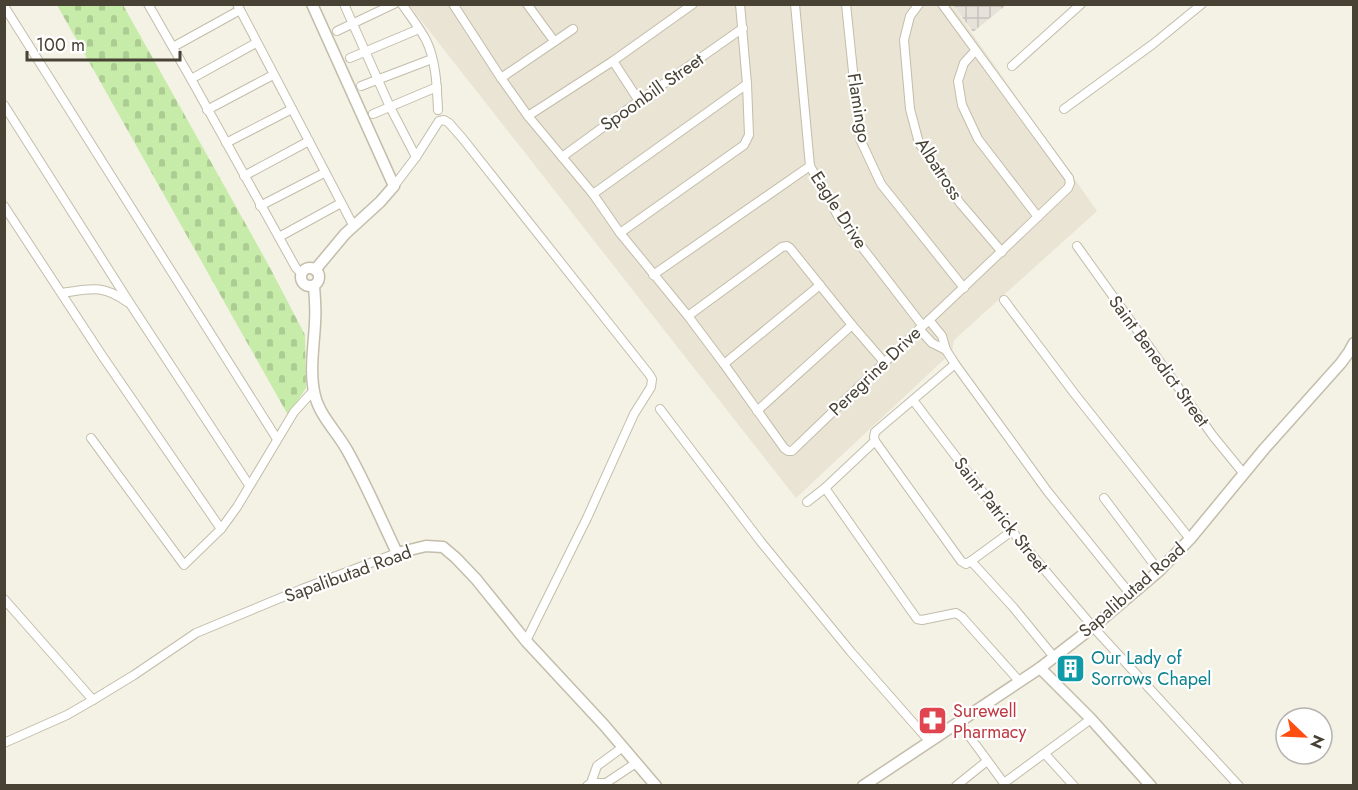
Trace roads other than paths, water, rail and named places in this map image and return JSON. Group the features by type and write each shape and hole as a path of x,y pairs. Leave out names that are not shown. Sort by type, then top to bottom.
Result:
{"street":[{"path":"148,4 260,206 298,272 302,274"},
{"path":"312,4 393,186"},
{"path":"344,4 390,107 416,158"},
{"path":"337,31 394,4"},
{"path":"402,4 429,47 437,87 438,110"},
{"name":"Peregrine Drive","path":"453,4 528,116 688,316 788,451 792,451 923,324 1002,252 1068,188 1070,183 1069,178 942,4"},
{"path":"527,4 554,41"},
{"path":"528,116 693,4"},
{"path":"620,233 744,145 749,135 740,4"},
{"name":"Eagle Drive","path":"795,4 810,166 838,216 923,324"},
{"name":"Flamingo","path":"846,4 860,139 881,184 964,288"},
{"name":"Albatross","path":"919,4 910,16 904,40 910,109 918,143 960,203 1002,252"},
{"path":"1012,66 1081,4"},
{"path":"1064,109 1153,44 1202,4"},
{"path":"4,6 277,439"},
{"path":"173,47 238,7 353,225"},
{"path":"501,78 573,28"},
{"name":"Spoonbill Street","path":"562,158 743,28"},
{"path":"350,58 419,29"},
{"path":"191,79 256,43"},
{"path":"975,51 964,63 958,81 962,105 978,139 1038,217"},
{"path":"362,86 432,59"},
{"path":"612,61 639,101"},
{"path":"207,110 273,75"},
{"path":"592,194 747,84"},
{"path":"373,114 437,87"},
{"path":"4,105 249,485"},
{"path":"226,143 292,109"},
{"path":"315,270 353,225 380,202 416,158 439,122 444,120 449,123 650,374 651,387 637,408 587,518 526,641"},
{"path":"244,176 309,141"},
{"path":"653,275 810,166"},
{"path":"260,206 324,173"},
{"path":"279,237 341,203"},
{"path":"4,206 103,357 221,529"},
{"path":"688,316 782,247 787,246 884,362"},
{"name":"Saint Benedict Street","path":"1077,246 1213,436 1244,474"},
{"path":"308,269 315,270 320,278 314,286 307,286 303,284 302,274 308,269"},
{"path":"724,364 820,285"},
{"path":"314,286 313,346 316,399 351,457 397,553"},
{"path":"62,293 93,288 104,289 116,294 131,305"},
{"path":"1004,300 1095,420 1190,539"},
{"path":"923,324 932,343 946,350"},
{"path":"923,324 942,336 946,350 955,364 1048,492 1131,595"},
{"path":"758,411 852,325"},
{"name":"Sapalibutad Road","path":"863,786 1040,668 1159,571 1190,539 1341,363 1353,343"},
{"path":"955,364 875,432 875,441 961,561 966,564 1012,531"},
{"path":"91,438 184,565 221,529 237,507 294,411 314,390"},
{"name":"Saint Patrick Street","path":"913,400 1012,531 1093,627 1239,786"},
{"path":"660,409 761,542 851,652 930,742"},
{"path":"807,502 875,441"},
{"path":"825,488 917,619 956,613 962,616 1020,682"},
{"path":"1104,498 1159,571"},
{"name":"Sapalibutad Road","path":"4,743 67,715 134,675 196,633 397,553 426,546 443,548 456,558 526,641 656,786"},
{"path":"971,561 1054,657"},
{"path":"4,599 93,700"},
{"path":"1040,668 1091,719 1151,786"},
{"path":"960,722 1005,784 1091,719"},
{"path":"622,747 597,766 589,784 606,783 636,763"},
{"path":"1045,754 1074,786"},
{"path":"956,786 987,761"}],"place":[{"name":"Our Lady of Sorrows Chapel","path":"1070,668"},
{"name":"Surewell Pharmacy","path":"932,721"}]}
